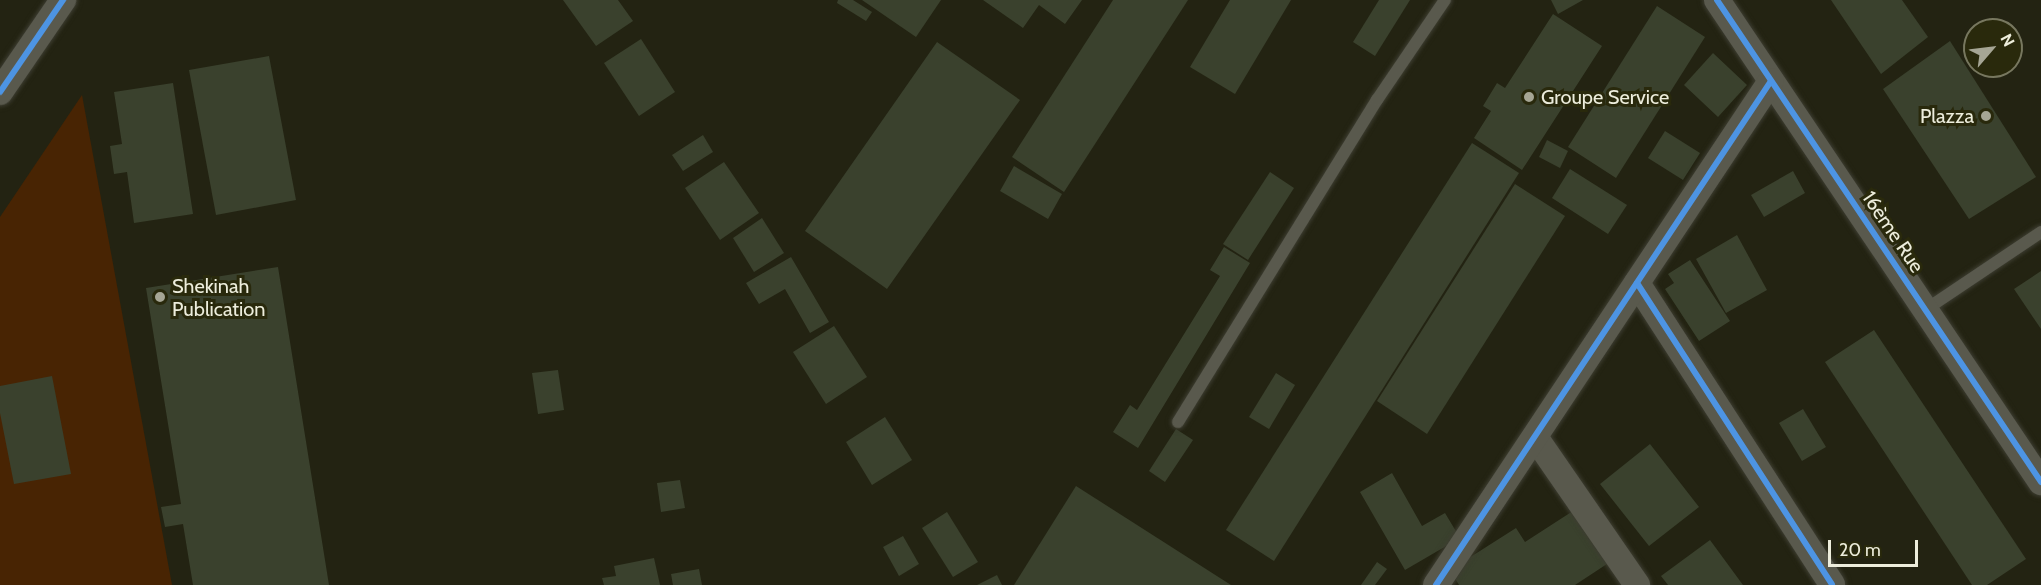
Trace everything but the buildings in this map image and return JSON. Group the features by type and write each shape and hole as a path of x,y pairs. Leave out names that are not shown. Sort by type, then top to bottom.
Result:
{"street":[{"path":"0,92 63,0"},
{"name":"16ème Rue","path":"1717,0 2041,482"},
{"path":"1436,585 1771,81"},
{"path":"1636,283 1832,585"},
{"path":"1535,437 1637,585"}],"lane":[{"path":"1178,422 1377,100 1445,0"},
{"path":"1924,310 2041,232"}],"shaded area":[{"path":"82,95 172,585 0,585 0,217"}],"cycle path":[{"path":"0,92 63,0"},
{"path":"1717,0 2041,482"},
{"path":"1436,585 1771,81"},
{"path":"1637,283 1832,585"}],"place":[{"name":"Groupe Service","path":"1529,97"},
{"name":"Plazza","path":"1986,116"},
{"name":"Shekinah Publication","path":"160,297"}]}
